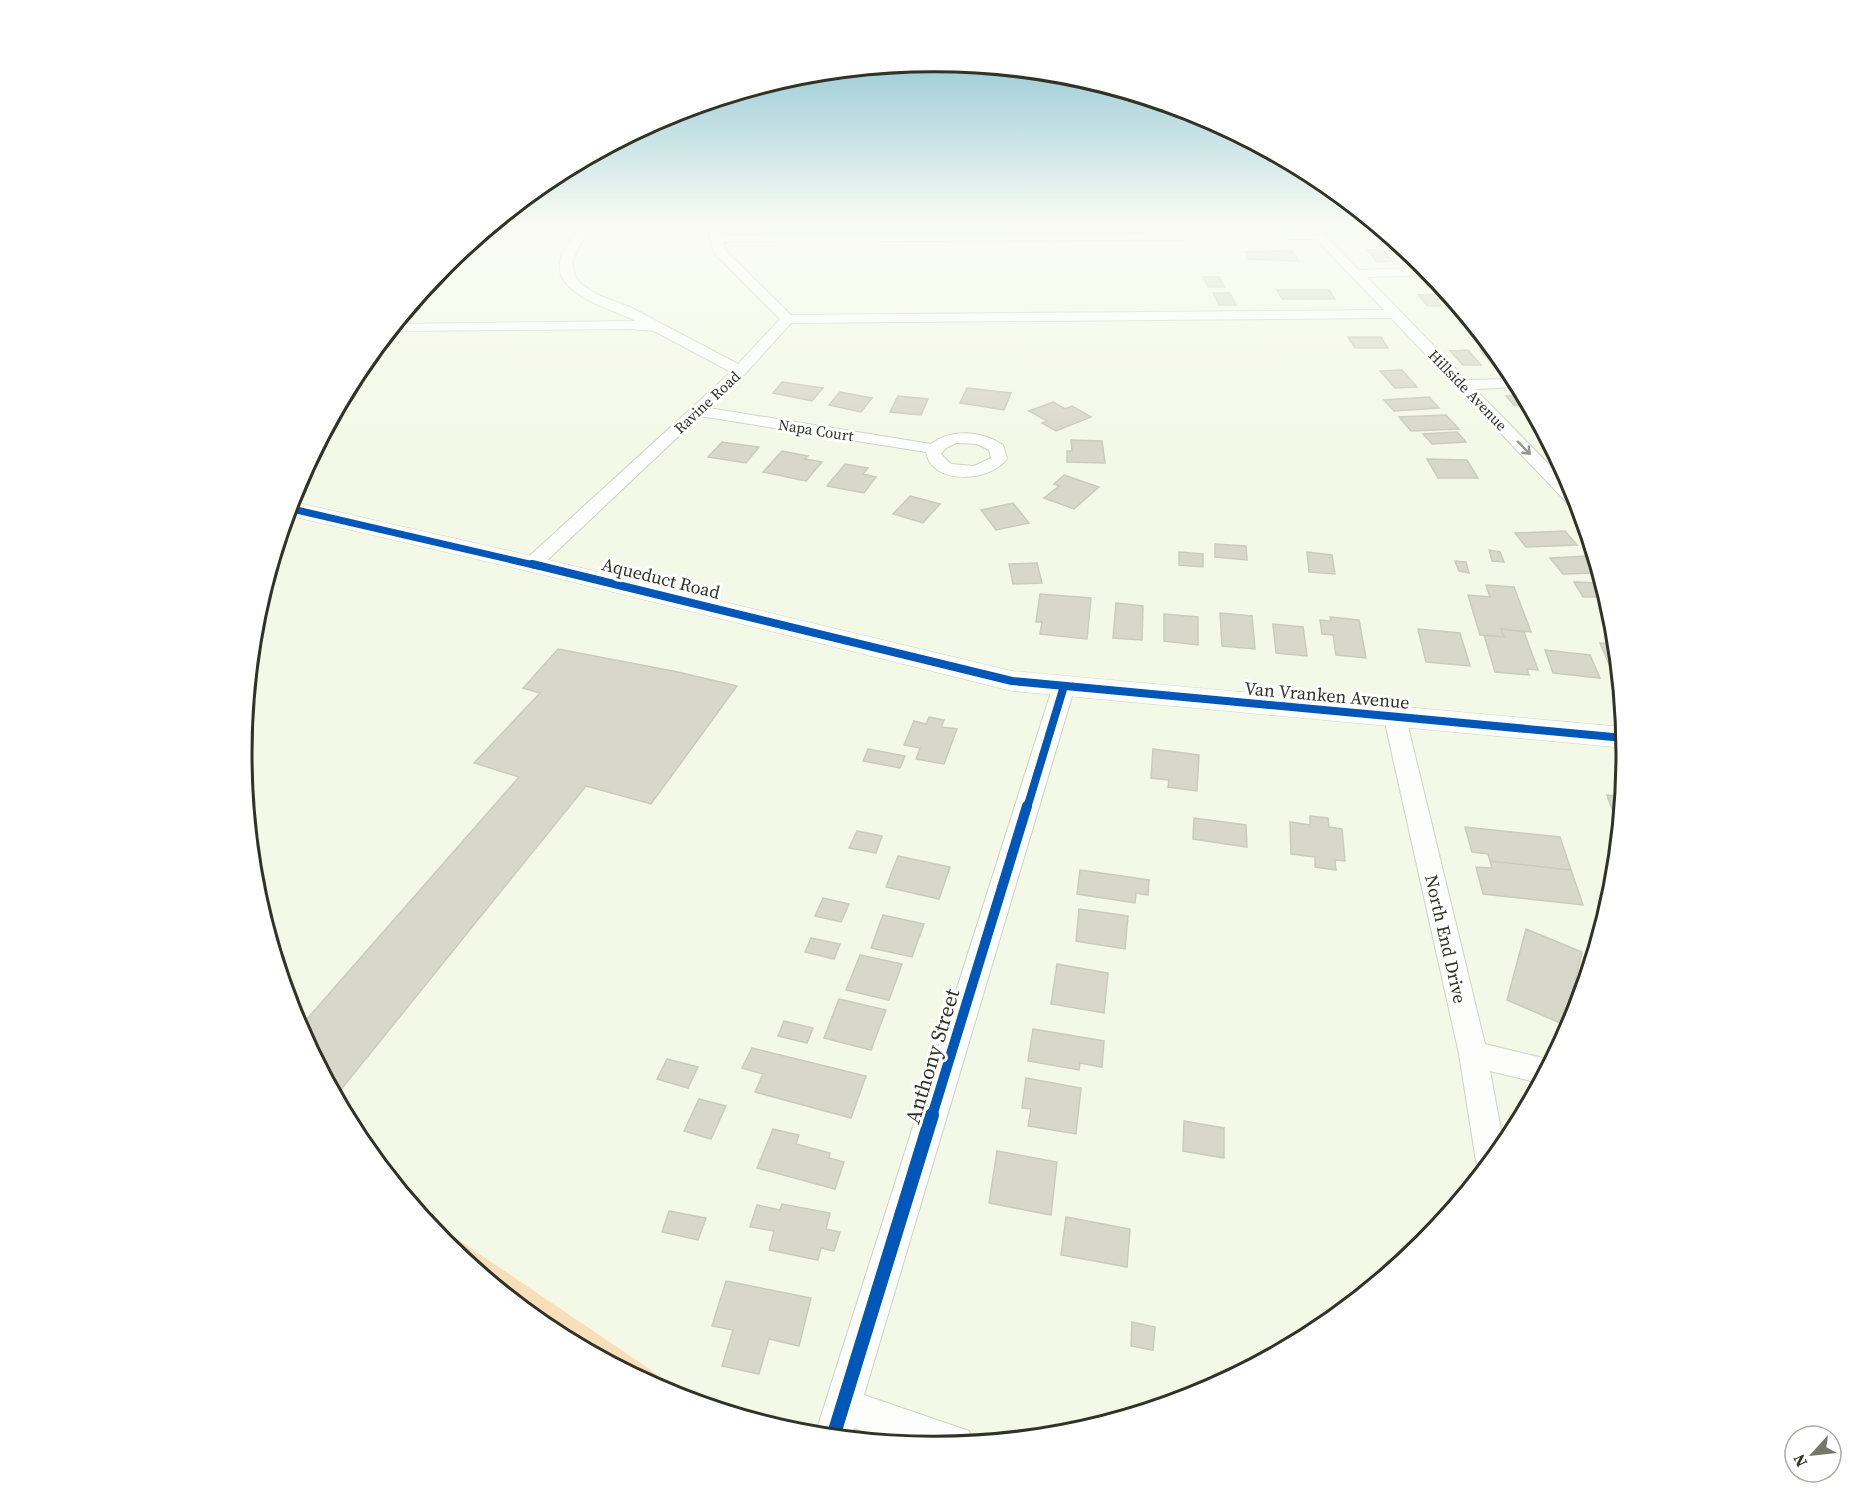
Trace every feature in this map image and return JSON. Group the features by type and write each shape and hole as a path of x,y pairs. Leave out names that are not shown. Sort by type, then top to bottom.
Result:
{"street":[{"path":"589,295 625,310 740,371"},
{"path":"763,295 787,319 1395,314"},
{"name":"Hillside Avenue","path":"1377,295 1561,486"},
{"name":"Ravine Road","path":"532,564 740,371 787,319"},
{"path":"401,328 631,325 655,327"},
{"path":"1464,385 1506,383"},
{"name":"Napa Court","path":"697,411 934,449"},
{"name":"Aqueduct Road","path":"297,510 1026,683"},
{"name":"Van Vranken Avenue","path":"1026,683 1615,737"},
{"name":"Anthony Street","path":"838,1421 1064,686"},
{"name":"North End Drive","path":"1395,718 1473,1054 1489,1150"},
{"path":"1473,1054 1538,1069"},
{"path":"838,1421 913,1436"}],"shaded area":[{"path":"448,1232 669,1382 592,1345 555,1321 484,1267"}],"building":[{"path":"1214,295 1231,295 1236,305 1219,305"},
{"path":"1280,295 1333,295 1335,299 1282,299"},
{"path":"1418,295 1438,295 1441,299 1436,299 1442,306 1428,306"},
{"path":"1348,337 1381,337 1388,348 1355,348"},
{"path":"1468,350 1481,365 1463,365 1450,351"},
{"path":"1480,350 1483,350 1493,365"},
{"path":"1402,370 1417,387 1395,388 1380,371"},
{"path":"782,382 823,388 812,401 773,393"},
{"path":"967,388 1011,393 1004,410 960,403"},
{"path":"840,392 872,398 861,412 829,405"},
{"path":"898,396 928,399 921,415 890,412"},
{"path":"1506,396 1514,396 1519,405 1514,405"},
{"path":"1429,397 1439,408 1394,411 1384,400"},
{"path":"1053,402 1065,409 1072,406 1091,417 1056,431 1042,423 1047,421 1029,411"},
{"path":"1446,415 1459,429 1411,431 1399,417"},
{"path":"1457,432 1466,442 1432,444 1423,434"},
{"path":"1071,440 1102,441 1105,463 1067,462 1067,451 1072,451"},
{"path":"722,442 759,447 746,463 708,457"},
{"path":"782,451 808,456 805,459 822,462 806,481 763,472"},
{"path":"1427,459 1467,460 1478,478 1438,478"},
{"path":"845,464 868,468 863,474 876,477 864,493 827,486"},
{"path":"1064,475 1099,487 1074,509 1044,498 1059,486 1054,484"},
{"path":"910,496 940,504 923,523 893,514"},
{"path":"1013,503 1029,523 996,530 981,510"},
{"path":"1565,531 1577,545 1526,547 1515,533"},
{"path":"1215,544 1246,546 1247,560 1215,557"},
{"path":"1489,550 1500,552 1504,562 1492,561"},
{"path":"1179,552 1203,554 1203,567 1179,565"},
{"path":"1307,552 1332,555 1335,574 1309,572"},
{"path":"1586,556 1591,573 1563,574 1550,558"},
{"path":"1455,561 1466,562 1469,573 1459,571"},
{"path":"1037,563 1042,583 1013,584 1009,564"},
{"path":"1574,582 1593,583 1597,597 1583,597"},
{"path":"1486,585 1514,587 1531,632 1501,629 1504,637 1480,635 1468,595 1490,597"},
{"path":"1040,594 1091,598 1087,639 1040,634 1042,622 1036,622"},
{"path":"1116,603 1143,606 1142,640 1113,638"},
{"path":"1220,613 1252,616 1255,649 1222,646"},
{"path":"1164,614 1198,617 1198,645 1164,641"},
{"path":"1330,617 1359,620 1366,658 1336,655 1333,635 1322,634 1320,620 1331,621"},
{"path":"1273,624 1303,627 1307,656 1276,653"},
{"path":"1418,629 1460,633 1470,666 1426,662"},
{"path":"1501,629 1524,632 1538,670 1527,669 1529,675 1495,672 1484,635 1504,637"},
{"path":"1600,643 1606,643 1610,667"},
{"path":"558,649 737,686 651,804 586,786 340,1090 306,1021 519,777 474,763 540,693 523,688"},
{"path":"1545,650 1590,655 1600,678 1553,673"},
{"path":"929,717 944,720 941,727 957,729 944,764 916,759 920,748 904,745 914,721 926,724"},
{"path":"868,749 905,756 900,768 863,761"},
{"path":"1153,749 1199,755 1197,791 1168,787 1169,780 1151,778"},
{"path":"1607,795 1614,796 1613,811"},
{"path":"1310,816 1328,818 1329,827 1342,829 1345,861 1335,860 1336,870 1315,867 1315,857 1291,854 1290,822 1310,825"},
{"path":"1194,818 1246,825 1247,847 1193,839"},
{"path":"1465,827 1560,837 1571,870 1490,861 1488,854 1472,852"},
{"path":"857,831 882,836 876,853 849,848"},
{"path":"898,856 950,867 939,899 886,887"},
{"path":"1490,861 1571,870 1583,905 1483,894 1476,867 1492,868"},
{"path":"1080,870 1149,880 1148,895 1136,893 1135,903 1077,894"},
{"path":"823,898 849,904 841,922 815,916"},
{"path":"1079,909 1128,916 1125,949 1076,941"},
{"path":"883,915 924,924 912,957 871,948"},
{"path":"1526,929 1582,952 1574,988 1560,1023 1507,1000"},
{"path":"811,938 840,944 834,959 805,952"},
{"path":"860,955 902,964 889,1000 846,990"},
{"path":"1057,964 1108,973 1104,1013 1051,1004"},
{"path":"839,999 886,1010 871,1050 824,1038"},
{"path":"784,1021 813,1028 807,1043 778,1036"},
{"path":"1033,1029 1104,1041 1102,1067 1080,1063 1079,1070 1028,1061"},
{"path":"752,1048 866,1076 851,1118 755,1092 763,1074 742,1068"},
{"path":"667,1059 698,1067 688,1088 657,1079"},
{"path":"1026,1078 1081,1088 1076,1134 1028,1126 1031,1109 1022,1108"},
{"path":"699,1099 726,1106 711,1139 684,1131"},
{"path":"1184,1121 1224,1128 1224,1158 1183,1151"},
{"path":"773,1129 799,1135 796,1144 830,1153 829,1158 844,1162 835,1189 757,1168"},
{"path":"997,1151 1057,1162 1051,1215 989,1203"},
{"path":"782,1204 830,1213 826,1229 840,1232 834,1251 821,1248 818,1260 769,1250 774,1231 750,1227 757,1205 780,1210"},
{"path":"669,1211 706,1218 698,1240 662,1232"},
{"path":"1066,1217 1130,1229 1127,1267 1061,1255"},
{"path":"726,1281 811,1298 799,1346 769,1339 759,1374 722,1366 733,1330 712,1326"},
{"path":"1132,1322 1155,1327 1153,1350 1131,1346"}],"cycle path":[{"path":"297,510 532,564 1012,681 1615,737"},
{"path":"836,1429 1064,686"}]}
